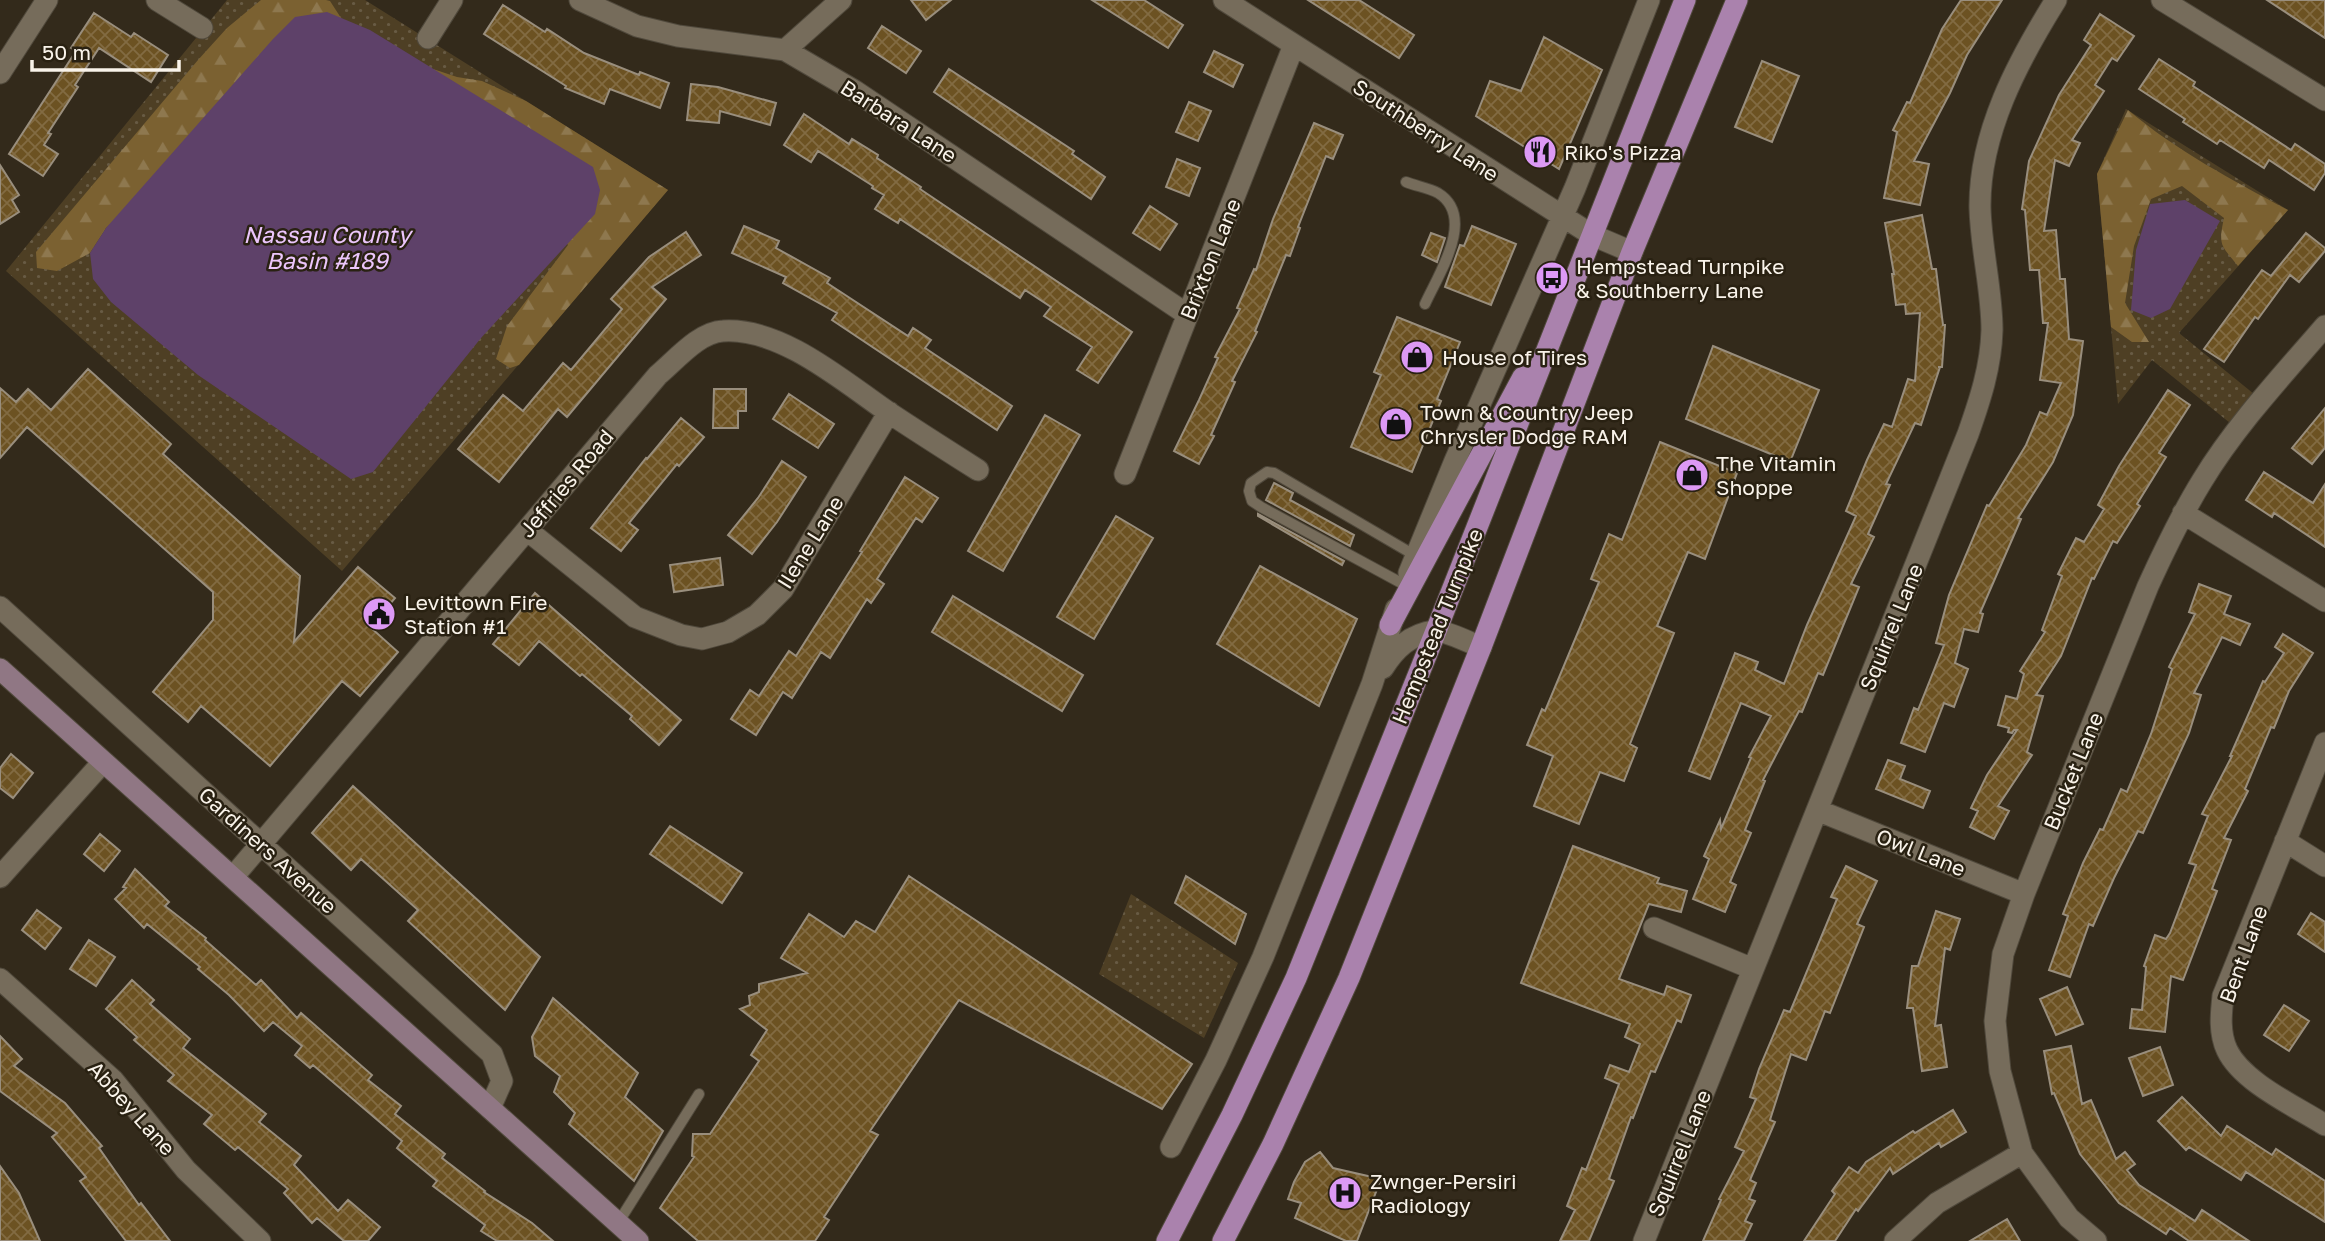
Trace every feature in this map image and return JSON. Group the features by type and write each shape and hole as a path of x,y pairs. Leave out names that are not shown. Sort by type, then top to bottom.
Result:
{"main road":[{"name":"Hempstead Turnpike","path":"1167,1241 1226,1128 1275,1025 1436,631 1685,0"},
{"path":"1223,1241 1273,1144 1349,978 1481,647 1632,252 1737,0"},
{"path":"1390,625 1568,292"},
{"name":"Gardiners Avenue","path":"0,669 630,1235"}],"street":[{"path":"0,74 47,0"},
{"path":"157,0 202,28"},
{"path":"428,38 452,0"},
{"name":"Barbara Lane","path":"580,0 637,26 678,36 785,50 855,91 1188,315"},
{"path":"785,50 841,0"},
{"name":"Southberry Lane","path":"1224,0 1562,217 1592,235 1632,252"},
{"name":"Hempstead Turnpike","path":"1171,1147 1210,1072 1263,957 1372,684 1390,625 1416,556 1562,217 1649,0"},
{"name":"Squirrel Lane","path":"1644,1241 1968,434 1986,382 1992,330 1980,206 1987,148 2005,96 2029,43 2056,0"},
{"path":"2162,0 2325,100"},
{"name":"Brixton Lane","path":"1125,474 1294,45"},
{"name":"Bucket Lane","path":"2096,1241 2068,1218 2022,1153 2000,1071 1995,1021 2003,954 2024,894 2148,586 2183,513 2239,427 2325,326"},
{"name":"Jeffries Road","path":"233,877 658,375 704,336 722,331 743,332 804,353 978,470"},
{"name":"Ilene Lane","path":"527,530 635,617 681,635 702,639 728,632 757,615 783,589 889,412"},
{"path":"2183,513 2325,601"},
{"name":"Gardiners Avenue","path":"0,607 492,1054 502,1082 490,1108"},
{"path":"1372,684 1396,648 1407,641 1436,631 1481,647"},
{"name":"Bent Lane","path":"2325,743 2223,996 2220,1022 2227,1050 2245,1074 2325,1125"},
{"path":"0,877 103,762"},
{"name":"Owl Lane","path":"1817,810 2024,894"},
{"path":"2285,841 2325,866"},
{"path":"1654,928 1752,970"},
{"name":"Abbey Lane","path":"0,979 113,1080 186,1170 260,1241"},
{"path":"1895,1241 1937,1203 2022,1153"}],"lane":[{"path":"1406,182 1438,193 1448,203 1455,219 1456,236 1425,304"},
{"path":"1405,584 1251,501 1251,483 1267,472 1274,473 1416,556"},
{"path":"1390,625 1436,631"},
{"path":"630,1235 699,1094"}],"shaded area":[{"name":"Nassau County Basin #189","path":"227,0 365,0 668,190 342,571 6,271"},
{"path":"2126,109 2288,210 2179,333 2254,394 2230,423 2152,360 2118,404 2097,174"},
{"path":"1131,894 1238,963 1204,1038 1099,974"}],"green space":[{"path":"261,0 326,0 330,1 341,18 106,228 90,253 57,271 37,268 36,252 198,60 227,28"},
{"path":"433,69 482,81 526,101 668,190 519,365 510,368 496,359 507,326 568,245"},
{"path":"2128,110 2185,152 2288,210 2238,266 2222,245 2224,218 2182,186 2151,199 2134,246 2125,303 2149,342 2132,342 2111,327 2097,174"}],"water":[{"name":"Nassau County Basin #189","path":"327,12 370,30 593,167 600,190 595,214 481,338 373,472 351,479 198,375 111,302 93,279 90,253 106,228 273,39 295,17"},
{"path":"2185,200 2220,221 2170,309 2151,318 2131,310 2136,250 2150,204"}],"building":[{"path":"911,0 951,0 926,20"},
{"path":"1092,0 1144,0 1183,25 1168,48"},
{"path":"1308,0 1359,0 1414,35 1399,58"},
{"path":"1961,0 2002,0 1967,55 1914,161 1929,164 1920,205 1884,198 1897,132 1893,130 1907,102 1910,103 1942,29"},
{"path":"2267,0 2325,0 2325,38"},
{"path":"503,5 584,53 639,75 640,72 669,83 660,108 610,89 604,104 565,88 566,86 484,34"},
{"path":"94,13 131,37 134,33 168,55 151,82 99,48 48,133 51,134 44,145 58,154 43,176 9,154 76,51 71,48"},
{"path":"2100,14 2134,36 2117,61 2112,58 2095,85 2104,91 2072,140 2080,143 2069,166 2055,160 2044,231 2056,230 2060,279 2065,279 2069,339 2083,341 2073,415 2053,462 2018,518 2021,519 1980,613 1983,614 1978,632 1964,629 1955,663 1968,669 1954,707 1944,703 1925,752 1901,743 1914,708 1918,710 1944,645 1936,643 1949,595 1987,505 1989,506 2026,445 2040,412 2047,415 2061,383 2040,380 2048,323 2043,323 2039,270 2030,270 2025,210 2022,209 2029,161 2059,95 2091,45 2084,40"},
{"path":"882,26 921,51 906,73 868,48"},
{"path":"1544,37 1602,70 1559,169 1476,116 1490,81 1521,91"},
{"path":"1214,51 1243,65 1233,87 1204,72"},
{"path":"2159,59 2195,82 2193,86 2291,150 2295,144 2325,164 2325,173 2314,190 2269,160 2264,168 2220,140 2217,144 2139,89"},
{"path":"1762,61 1799,76 1772,142 1735,127"},
{"path":"949,69 1074,151 1072,154 1105,177 1091,199 934,92"},
{"path":"691,84 718,87 776,103 770,125 720,111 719,123 687,120"},
{"path":"1189,102 1211,111 1198,141 1176,132"},
{"path":"804,114 849,144 852,139 878,155 877,158 921,187 920,189 1132,332 1098,383 1077,370 1092,347 1044,316 1051,307 1025,290 1020,298 900,219 898,223 875,209 884,195 818,151 811,162 784,145"},
{"path":"1314,123 1343,135 1333,159 1326,156 1298,227 1300,228 1290,256 1286,255 1255,331 1257,332 1232,381 1235,382 1211,435 1214,436 1199,464 1174,451 1218,358 1215,357 1240,309 1237,308 1254,269 1256,270 1273,219"},
{"path":"1177,159 1200,168 1189,196 1166,187"},
{"path":"0,165 19,195 12,200 19,212 0,224"},
{"path":"1150,206 1177,224 1160,250 1133,233"},
{"path":"1922,215 1932,269 1936,269 1945,325 1942,367 1921,425 1915,423 1886,484 1890,485 1868,534 1874,537 1851,584 1859,587 1823,675 1818,673 1802,712 1799,711 1763,780 1765,781 1745,830 1751,833 1730,882 1736,885 1725,912 1693,899 1709,859 1704,856 1720,820 1721,829 1751,758 1749,757 1771,716 1741,703 1710,779 1689,771 1735,653 1758,662 1755,670 1784,684 1807,625 1856,516 1846,511 1867,460 1884,424 1892,427 1908,379 1915,381 1920,313 1906,314 1905,304 1896,305 1894,274 1885,223"},
{"path":"744,226 779,241 776,248 830,278 827,283 908,336 913,328 931,340 925,348 1012,406 997,430 832,320 837,313 783,283 786,277 732,253"},
{"path":"1472,226 1516,244 1491,305 1445,287 1460,245 1464,246"},
{"path":"686,232 701,255 652,287 666,299 567,417 558,409 499,482 458,449 503,395 523,411 563,363 571,370 622,309 611,299 649,257"},
{"path":"1431,233 1445,238 1437,262 1422,255"},
{"path":"2306,233 2325,248 2325,251 2299,282 2290,275 2258,319 2255,317 2224,362 2204,349 2262,270 2271,276"},
{"path":"1397,317 1460,342 1437,399 1441,401 1412,472 1351,447 1381,375 1374,372"},
{"path":"1713,346 1819,390 1790,462 1686,419"},
{"path":"88,369 171,444 163,454 300,576 294,642 358,567 395,598 370,627 398,652 360,696 342,681 270,766 201,706 188,722 153,692 213,620 213,592 27,427 0,458 0,388 16,402 28,389 51,410"},
{"path":"714,389 746,389 746,411 738,411 738,428 713,428"},
{"path":"2168,390 2190,405 2159,453 2166,457 2137,504 2140,506 2117,543 2113,541 2094,579 2092,578 2061,656 2036,695 2043,696 2027,752 2032,755 1998,806 2009,811 1994,839 1970,827 1978,811 1971,808 1987,775 2017,730 2008,732 2009,728 1998,725 2006,696 2017,699 2024,674 2020,671 2045,632 2042,630 2062,576 2058,574 2076,538 2084,542 2104,509 2098,505 2119,466"},
{"path":"789,394 834,424 818,448 773,419"},
{"path":"2325,408 2325,448 2312,464 2292,448"},
{"path":"1045,415 1080,435 1003,571 968,551"},
{"path":"681,418 704,437 679,466 677,464 629,523 638,530 621,551 591,528"},
{"path":"1660,442 1737,473 1705,559 1688,552 1657,626 1674,633 1630,744 1637,748 1624,781 1600,772 1579,824 1534,806 1553,756 1527,745 1542,709 1545,711 1599,582 1591,579 1609,534 1622,540"},
{"path":"782,461 806,477 752,554 728,535 758,498"},
{"path":"2264,472 2313,503 2325,484 2325,547 2274,513 2272,517 2246,500"},
{"path":"905,477 938,498 922,522 916,518 877,579 884,584 871,603 867,599 830,658 821,652 792,698 783,692 756,735 731,719 750,690 759,696 789,651 796,656 862,552 860,551"},
{"path":"1274,483 1293,493 1290,500 1354,535 1350,546 1266,500"},
{"path":"1116,516 1153,538 1094,639 1057,617"},
{"path":"1258,516 1344,561 1342,565"},
{"path":"720,558 723,585 674,592 670,565"},
{"path":"1260,566 1357,619 1319,706 1217,644"},
{"path":"2199,584 2231,596 2224,614 2250,624 2240,645 2222,637 2194,693 2201,695 2189,733 2143,833 2138,831 2093,926 2089,924 2070,977 2049,970 2068,916 2063,914 2083,863 2100,829 2103,830 2121,789 2127,792 2151,734 2172,669 2169,667 2195,614 2189,612"},
{"path":"535,593 681,720 659,745 630,719 632,716 539,641 519,665 493,644"},
{"path":"953,596 1083,675 1062,711 932,632"},
{"path":"2283,634 2313,653 2289,691 2274,728 2271,727 2245,789 2248,791 2224,838 2231,840 2212,889 2217,891 2183,980 2171,976 2165,1032 2130,1028 2132,1009 2142,1010 2144,966 2155,935 2166,939 2170,933 2196,865 2189,863 2208,816 2202,814 2232,756 2263,681 2265,682 2284,653 2275,647"},
{"path":"11,754 33,773 13,798 0,788 0,768"},
{"path":"1888,760 1905,766 1900,779 1930,791 1923,808 1876,789"},
{"path":"353,786 540,957 505,1010 408,921 418,910 361,859 351,870 312,833"},
{"path":"670,826 742,873 722,903 650,854"},
{"path":"100,834 120,851 104,871 84,854"},
{"path":"1573,846 1659,878 1657,883 1687,891 1681,912 1649,904 1619,979 1664,995 1667,986 1691,995 1681,1022 1677,1020 1655,1072 1651,1071 1633,1118 1631,1117 1609,1179 1614,1181 1589,1241 1560,1241 1575,1210 1567,1206 1582,1168 1586,1170 1619,1084 1605,1078 1610,1065 1629,1072 1640,1044 1625,1037 1630,1024 1521,983"},
{"path":"1846,866 1877,881 1857,924 1864,927 1830,1013 1825,1011 1806,1060 1791,1054 1770,1120 1775,1122 1750,1180 1756,1183 1749,1199 1755,1201 1745,1221 1752,1224 1744,1241 1703,1241 1721,1200 1719,1199 1744,1151 1735,1147 1756,1099 1750,1097 1759,1069 1784,1010 1790,1012 1837,899 1831,897"},
{"path":"135,869 169,902 165,906 206,938 205,940 256,985 261,980 297,1018 301,1013 372,1075 368,1080 401,1106 395,1114 445,1154 442,1158 553,1241 497,1241 481,1231 485,1225 433,1186 437,1181 397,1148 402,1141 313,1065 310,1068 295,1055 302,1046 273,1022 264,1031 229,995 198,969 200,967 147,924 144,928 115,899 126,888 123,887"},
{"path":"909,876 1192,1064 1162,1109 959,1000 870,1131 878,1135 824,1217 829,1220 815,1241 698,1241 660,1208 694,1157 693,1134 710,1134 759,1061 751,1055 767,1030 740,1009 750,1005 749,996 759,992 759,984 807,973 781,958 809,914 844,937 856,921 875,932"},
{"path":"1186,876 1246,914 1235,944 1175,903"},
{"path":"37,910 61,928 45,949 22,930"},
{"path":"1936,911 1960,919 1950,950 1945,948 1935,1026 1941,1025 1947,1067 1922,1071 1913,1008 1907,1008 1912,966 1918,966"},
{"path":"2311,913 2325,922 2325,952 2298,934"},
{"path":"89,940 115,957 96,986 70,969"},
{"path":"132,980 154,1000 150,1004 190,1039 183,1048 266,1114 259,1122 301,1156 294,1165 338,1211 348,1200 380,1227 368,1241 344,1241 317,1218 312,1223 284,1193 288,1189 238,1147 235,1150 204,1124 212,1115 168,1081 174,1075 134,1040 137,1037 106,1009"},
{"path":"2067,987 2083,1024 2056,1035 2040,999"},
{"path":"553,998 638,1073 625,1097 663,1131 634,1181 569,1124 575,1113 554,1092 560,1076 535,1056 532,1037"},
{"path":"2284,1005 2309,1021 2289,1051 2264,1035"},
{"path":"0,1036 22,1059 14,1066 65,1103 102,1146 99,1148 139,1205 141,1203 170,1241 126,1241 80,1181 86,1177 52,1137 57,1133 0,1091"},
{"path":"2071,1046 2082,1104 2091,1100 2116,1159 2125,1152 2135,1164 2127,1170 2139,1185 2195,1221 2202,1210 2249,1241 2189,1241 2170,1228 2166,1234 2119,1203 2080,1154 2054,1093 2052,1094 2044,1051"},
{"path":"2160,1047 2173,1085 2143,1096 2129,1058"},
{"path":"2182,1097 2221,1136 2227,1126 2272,1155 2276,1149 2325,1181 2325,1222 2246,1172 2241,1180 2189,1147 2186,1150 2158,1121"},
{"path":"1953,1110 1966,1132 1941,1147 1939,1143 1893,1174 1890,1168 1858,1211 1856,1209 1835,1241 1804,1241 1849,1167 1858,1173 1866,1162 1913,1131 1915,1133"},
{"path":"1320,1152 1333,1168 1381,1179 1357,1241 1346,1241 1295,1218 1301,1203 1288,1199 1294,1182 1305,1162"},
{"path":"0,1166 19,1193 40,1241 0,1241"},
{"path":"2007,1219 2020,1241 1970,1241"}],"place":[{"name":"Riko's Pizza","path":"1540,152"},
{"name":"Hempstead Turnpike & Southberry Lane","path":"1552,278"},
{"name":"House of Tires","path":"1417,357"},
{"name":"Town & Country Jeep Chrysler Dodge RAM","path":"1396,424"},
{"name":"The Vitamin Shoppe","path":"1692,475"},
{"name":"Levittown Fire Station #1","path":"379,614"},
{"name":"Zwnger-Persiri Radiology","path":"1345,1193"}]}
